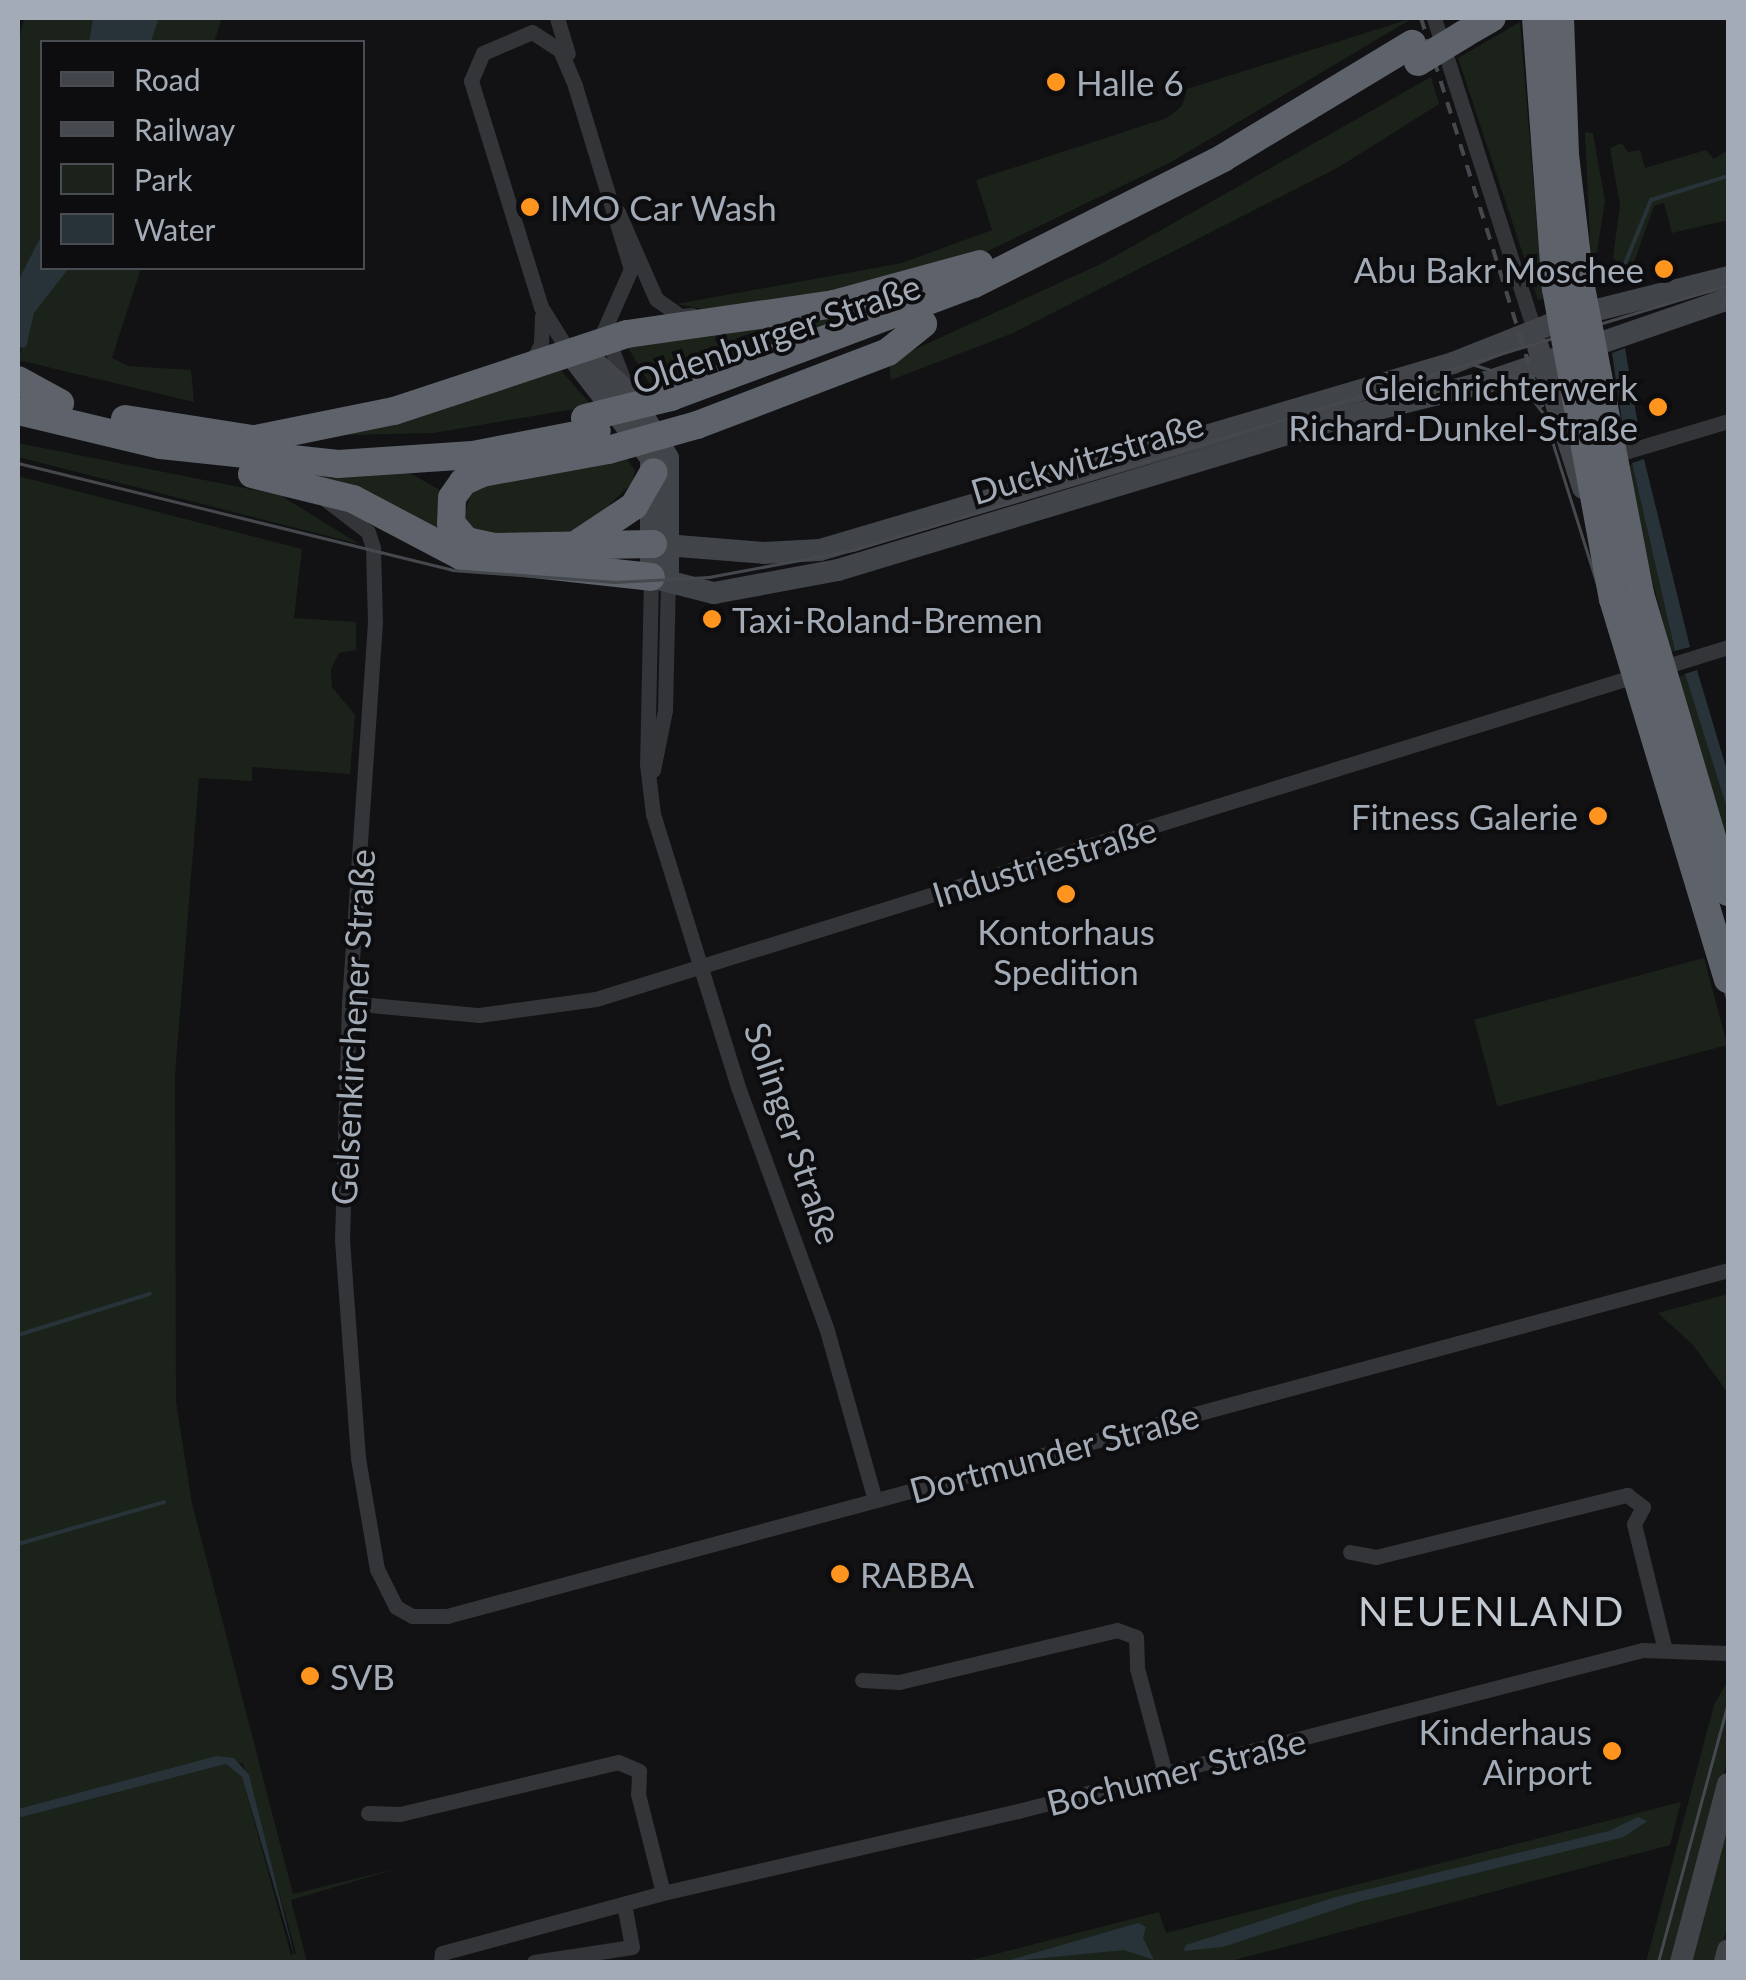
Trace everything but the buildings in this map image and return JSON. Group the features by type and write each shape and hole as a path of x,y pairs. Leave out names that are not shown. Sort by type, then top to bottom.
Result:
{"highway":[{"name":"Oldenburger Straße","path":"683,411 1035,255 1223,158 1461,26 1492,18"},
{"path":"1536,18 1568,285 1613,598 1728,979"},
{"path":"1560,18 1568,285 1640,594 1728,892"},
{"name":"Oldenburger Straße","path":"18,412 161,445 238,458 382,464 473,455 597,433 683,411 888,352 924,324 1188,197 1415,53"},
{"path":"252,440 394,411 587,349 883,294 999,257 1035,255"},
{"path":"18,380 60,403"},
{"name":"Oldenburger Straße","path":"18,392 252,440 422,444 597,433"},
{"path":"662,544 478,545 452,523 452,498 463,482 482,473 597,433 683,411"},
{"path":"161,445 198,465 312,485 353,499 462,556 660,579"},
{"path":"579,542 634,506 654,472"}],"main road":[{"name":"Duckwitzstraße","path":"662,544 764,553 820,550 1453,363 1534,332 1728,277"},
{"name":"Duckwitzstraße","path":"660,579 714,593 838,570 1542,361 1728,299"},
{"path":"1534,332 1586,495 1606,518 1728,938"},
{"path":"587,349 632,396 668,458 662,544"},
{"path":"587,349 654,472 662,544"},
{"name":"Solinger Straße","path":"660,579 662,544"},
{"path":"1680,1962 1728,1784"},
{"path":"1725,1962 1728,1950"}],"street":[{"path":"527,369 541,344 541,307 471,81 483,54 532,32 542,18"},
{"path":"541,307 587,349 607,319 630,268 557,18"},
{"path":"1434,18 1534,332"},
{"path":"532,32 560,50 576,86"},
{"path":"612,206 638,249 656,299 680,316 733,311 756,317"},
{"path":"1575,464 1728,421"},
{"name":"Gelsenkirchener Straße","path":"312,485 372,538 375,622 342,1166 344,1316 358,1458 386,1594"},
{"name":"Solinger Straße","path":"660,579 650,788 779,1208 826,1327 875,1500"},
{"name":"Industriestraße","path":"349,1003 426,1014 507,1014 596,999 1728,647"},
{"name":"Dortmunder Straße","path":"386,1594 412,1616 447,1616 1728,1270"},
{"path":"1350,1552 1376,1556 1627,1495 1643,1506 1634,1524 1664,1646"},
{"path":"862,1680 899,1682 1117,1630 1136,1638 1137,1668 1165,1774"},
{"name":"Bochumer Straße","path":"441,1962 442,1954 663,1893 1165,1774 1664,1646 1728,1653"},
{"path":"368,1813 400,1814 618,1762 639,1771 638,1794 663,1893"},
{"path":"534,1962 632,1947 624,1904"}],"green space":[{"path":"24,18 93,18 89,40 40,40 40,238 18,281 18,44"},
{"path":"159,18 222,18 215,40 152,40"},
{"path":"1413,18 1171,162 982,254 906,278 788,298 708,310 676,304 902,263 992,230 976,180 1167,118 1182,106 1187,89"},
{"path":"1520,22 1543,299 1538,300 1458,58"},
{"path":"1431,77 1439,104 1339,167 1013,333 891,380 889,361 1103,263"},
{"path":"1585,132 1593,133 1605,201 1592,283"},
{"path":"1622,143 1628,152 1640,150 1645,168 1706,150 1714,159 1728,150 1728,220 1672,233 1664,203 1654,206 1628,279 1613,257 1620,205 1610,148"},
{"path":"67,270 140,270 112,358 128,366 191,370 194,402 18,360 33,313"},
{"path":"896,299 654,391 624,341"},
{"path":"559,368 592,406 433,433 306,436"},
{"path":"18,443 280,495 359,544 18,457"},
{"path":"626,457 635,471 632,483 581,532 500,537 476,532 464,516 473,487"},
{"path":"1632,463 1675,651 1671,652 1625,475"},
{"path":"318,472 410,473 445,493 477,553 318,479"},
{"path":"18,476 302,549 294,618 356,622 356,650 339,653 331,669 332,687 355,715 350,774 252,767 252,781 199,778 175,1075 176,1402 192,1503 293,1894 399,1868 291,1900 307,1962 18,1962 18,1818 226,1764 242,1777 291,1955 296,1953 243,1764 216,1756 18,1809"},
{"path":"1685,674 1728,812 1728,853 1678,678"},
{"path":"1704,958 1727,1045 1497,1107 1474,1020"},
{"path":"1728,1294 1728,1393 1693,1345 1658,1313"},
{"path":"1728,1680 1728,1758 1674,1962 1646,1962 1714,1705"},
{"path":"1681,1802 1670,1845 1227,1962 964,1962 1159,1912 1166,1933"},
{"path":"1728,1810 1728,1924 1718,1962 1688,1962"}],"water":[{"path":"93,18 159,18 152,40 89,40"},
{"path":"40,238 40,270 67,270 34,313 26,347 18,348 18,281"},
{"path":"1625,348 1640,437 1625,442 1612,353"},
{"path":"1644,459 1690,647 1675,651 1632,463"},
{"path":"1697,670 1728,774 1728,812 1685,674"},
{"path":"216,1756 234,1758 249,1775 296,1962 242,1777 226,1764 18,1818 18,1809"},
{"path":"1638,1817 1647,1821 1624,1837 1358,1902 1223,1947 1183,1951 1186,1945 1336,1897 1609,1831"},
{"path":"1138,1923 1146,1927 1143,1938 1154,1960 1124,1950 1003,1962"}],"waterway":[{"path":"1622,271 1651,200 1728,176"},
{"path":"18,1335 150,1294"},
{"path":"18,1544 164,1502"}],"tram line":[{"path":"18,463 452,570 615,582 709,577 853,550 1728,285"},
{"path":"1475,365 1516,378 1544,414 1728,1000"},
{"path":"1658,1962 1728,1702"}],"railway":[{"path":"1421,18 1544,414"}],"place":[{"name":"Halle 6","path":"1056,82"},
{"name":"IMO Car Wash","path":"530,207"},
{"name":"Abu Bakr Moschee","path":"1664,269"},
{"name":"Gleichrichterwerk Richard-Dunkel-Straße","path":"1658,407"},
{"name":"Taxi-Roland-Bremen","path":"712,619"},
{"name":"Fitness Galerie","path":"1598,816"},
{"name":"Kontorhaus Spedition","path":"1066,894"},
{"name":"RABBA","path":"840,1574"},
{"name":"SVB","path":"310,1676"},
{"name":"Kinderhaus Airport","path":"1612,1751"}],"district":[{"name":"NEUENLAND","path":"1492,1611"}]}
